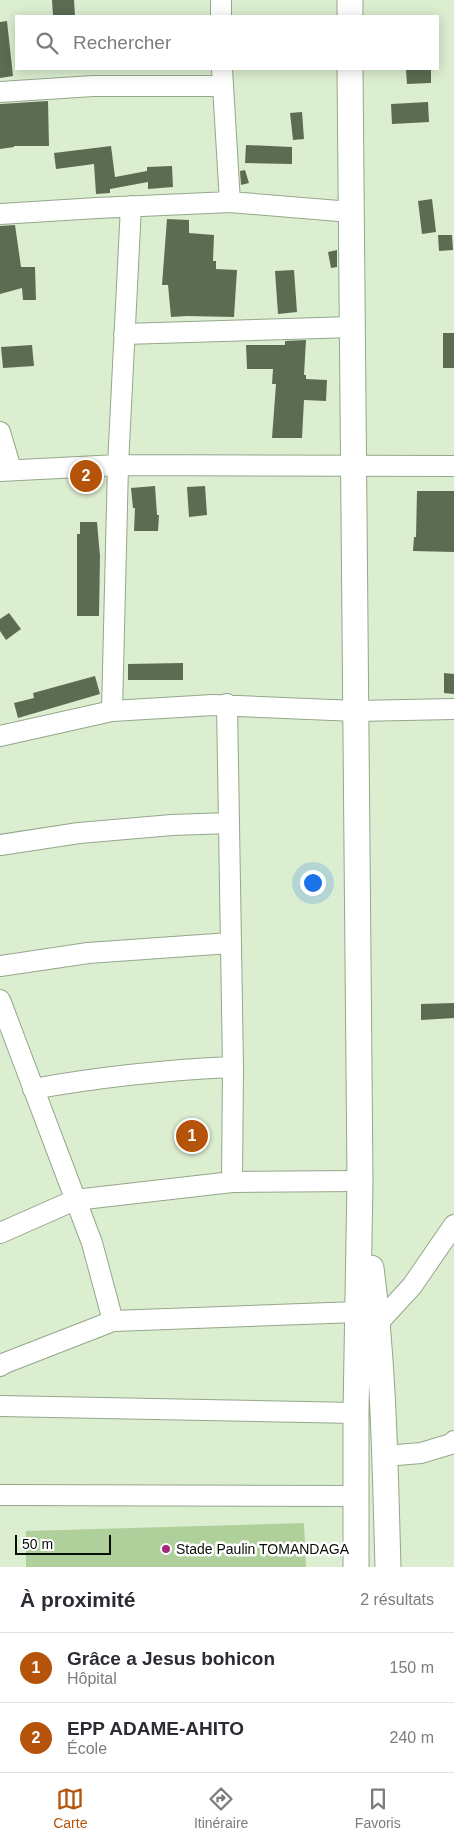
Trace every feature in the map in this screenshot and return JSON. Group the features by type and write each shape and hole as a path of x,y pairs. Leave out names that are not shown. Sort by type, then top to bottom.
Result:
{"main road":[{"path":"350,0 350,15"},
{"path":"350,70 360,1181 368,1318 385,1456 388,1567"},
{"path":"356,1567 356,1413 368,1318"}],"street":[{"path":"221,0 221,15"},
{"path":"0,92 222,77 230,202"},
{"path":"0,214 230,202 351,212"},
{"path":"112,711 118,465 130,206"},
{"path":"124,334 352,327"},
{"path":"0,432 5,470 118,465 454,466"},
{"path":"227,704 233,1067 232,1182"},
{"path":"0,736 112,711 227,704 356,711 454,709"},
{"path":"0,845 79,833 172,825 229,823"},
{"path":"0,966 88,954 230,943"},
{"path":"0,1000 92,1243 113,1321"},
{"path":"33,1089 97,1078 166,1070 233,1067"},
{"path":"0,1233 75,1200 232,1182 360,1181"},
{"path":"2,1360 113,1321 368,1318 412,1286 454,1225"},
{"path":"0,1406 356,1413"},
{"path":"385,1456 421,1453 451,1444 454,1441"},
{"path":"0,1495 356,1496"}],"green space":[{"name":"Stade Paulin TOMANDAGA","path":"304,1523 306,1567 26,1567 26,1531"}],"building":[{"path":"52,0 74,0 75,15 53,15"},
{"path":"7,21 13,76 0,78 0,22"},
{"path":"406,70 431,70 431,83 407,84"},
{"path":"48,101 49,146 14,146 0,149 0,104"},
{"path":"428,102 429,122 392,124 391,104"},
{"path":"302,112 304,139 293,140 290,113"},
{"path":"246,145 292,147 292,164 245,163"},
{"path":"111,146 115,177 147,171 147,167 172,166 173,187 148,189 148,182 110,189 110,193 96,194 94,164 56,169 54,153"},
{"path":"245,170 249,183 241,185 240,171"},
{"path":"432,199 436,232 422,234 418,201"},
{"path":"167,219 189,220 189,233 214,235 213,261 216,261 216,269 237,270 234,317 171,317 168,285 162,285"},
{"path":"15,225 21,267 35,267 36,300 23,300 22,288 0,294 0,226"},
{"path":"438,235 452,235 453,250 439,251"},
{"path":"337,250 337,267 331,268 328,252"},
{"path":"294,270 297,312 278,314 275,271"},
{"path":"443,333 454,333 454,368 443,368"},
{"path":"306,340 304,375 306,375 306,379 327,380 326,401 304,400 302,438 272,438 276,384 272,384 273,369 247,369 246,345 285,345 285,341"},
{"path":"32,345 34,366 3,368 1,347"},
{"path":"155,486 157,515 159,515 158,531 134,531 135,508 133,508 131,488"},
{"path":"205,486 207,515 189,517 187,487"},
{"path":"417,491 454,491 454,552 413,551 414,537 416,537"},
{"path":"80,522 97,522 100,556 99,616 77,616 77,534 80,534"},
{"path":"9,613 21,629 6,640 0,631 0,619"},
{"path":"183,663 183,680 128,680 128,664"},
{"path":"444,673 454,674 454,694 444,693"},
{"path":"95,676 100,694 18,718 14,703 34,698 33,693"},
{"path":"454,1003 454,1018 421,1020 421,1004"}],"place":[{"name":"EPP ADAME-AHITO","path":"86,476"},
{"name":"Grâce a Jesus bohicon","path":"192,1136"},
{"name":"Stade Paulin TOMANDAGA","path":"166,1549"}]}
